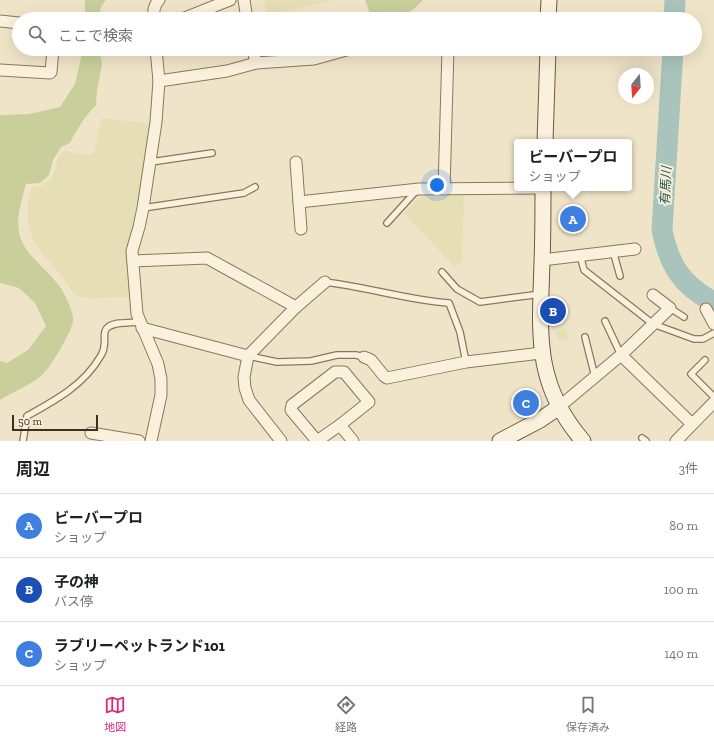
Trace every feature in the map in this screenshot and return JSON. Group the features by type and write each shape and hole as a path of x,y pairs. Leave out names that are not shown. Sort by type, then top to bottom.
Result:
{"street":[{"path":"153,12 156,3 159,0"},
{"path":"200,12 230,0"},
{"path":"244,0 247,12"},
{"path":"548,12 549,0"},
{"path":"0,21 12,22"},
{"path":"0,70 50,73 52,56"},
{"path":"151,441 161,396 161,379 158,364 141,325 135,296 132,251 139,227 151,162 160,81 157,56"},
{"path":"254,56 256,63"},
{"path":"160,81 227,71 256,63 300,56"},
{"path":"444,189 448,56"},
{"path":"544,139 548,56"},
{"path":"296,162 301,228"},
{"path":"299,202 419,189 514,188"},
{"path":"543,191 541,294 542,353 548,383 559,407 575,432 583,441"},
{"path":"542,260 635,249"},
{"path":"133,261 207,258 296,307"},
{"path":"281,441 249,400 245,388 244,377 248,356 296,307 325,282"},
{"path":"500,441 520,431 559,407 620,355 670,308 653,295"},
{"path":"714,313 706,309 714,324"},
{"path":"141,325 248,356"},
{"path":"364,357 371,360 386,378 466,362 542,353"},
{"path":"620,355 692,424"},
{"path":"335,372 344,372 369,402 340,425 316,440 291,410 292,405 335,372"},
{"path":"676,441 714,402"},
{"path":"340,425 353,441"},
{"path":"91,432 139,441"}],"lane":[{"path":"151,162 212,153"},
{"path":"143,208 244,193 255,187"},
{"path":"387,222 419,189"},
{"path":"613,251 620,276"},
{"path":"580,255 584,270 653,324 694,339 703,339 714,333"},
{"path":"442,272 457,289 480,302 541,294"},
{"path":"325,282 370,289 429,302 449,303 460,332 466,362"},
{"path":"670,308 684,317"},
{"path":"605,321 620,355"},
{"path":"23,441 26,416 45,406 83,380 100,357 105,345 105,332 108,327 116,324 141,325"},
{"path":"585,337 595,376"},
{"path":"248,356 277,362 311,361 337,355 364,357"},
{"path":"705,360 691,374 714,397"}],"shaded area":[{"path":"264,0 334,0 280,12 266,12"},
{"path":"102,118 151,124 131,297 92,298 75,296 61,275 40,251 33,240 28,221 28,202 32,188 43,185 52,178 58,158 63,151 93,155"},
{"path":"464,195 462,261 455,267 404,213 420,197"},
{"path":"566,329 568,340 563,341 563,339 559,342 556,331"}],"green space":[{"path":"84,0 106,0 101,7 100,12 85,12"},
{"path":"365,0 423,0 409,12 369,12"},
{"path":"81,56 100,56 102,65 97,90 96,105 75,133 70,143 61,147 53,160 49,175 40,183 26,184 18,220 19,232 25,247 35,260 52,277 65,296 72,313 72,327 52,363 44,373 0,400 0,361 7,363 28,350 46,326 35,303 19,288 0,283 0,115 29,114 60,107 75,84"}],"waterway":[{"name":"有馬川","path":"674,12 675,0"},
{"name":"有馬川","path":"673,56 662,230 669,254 679,273 693,289 714,302"}],"place":[{"name":"ビーバープロ","path":"573,219"},
{"name":"子の神","path":"553,311"},
{"name":"ラブリーペットランド101","path":"526,403"}]}
